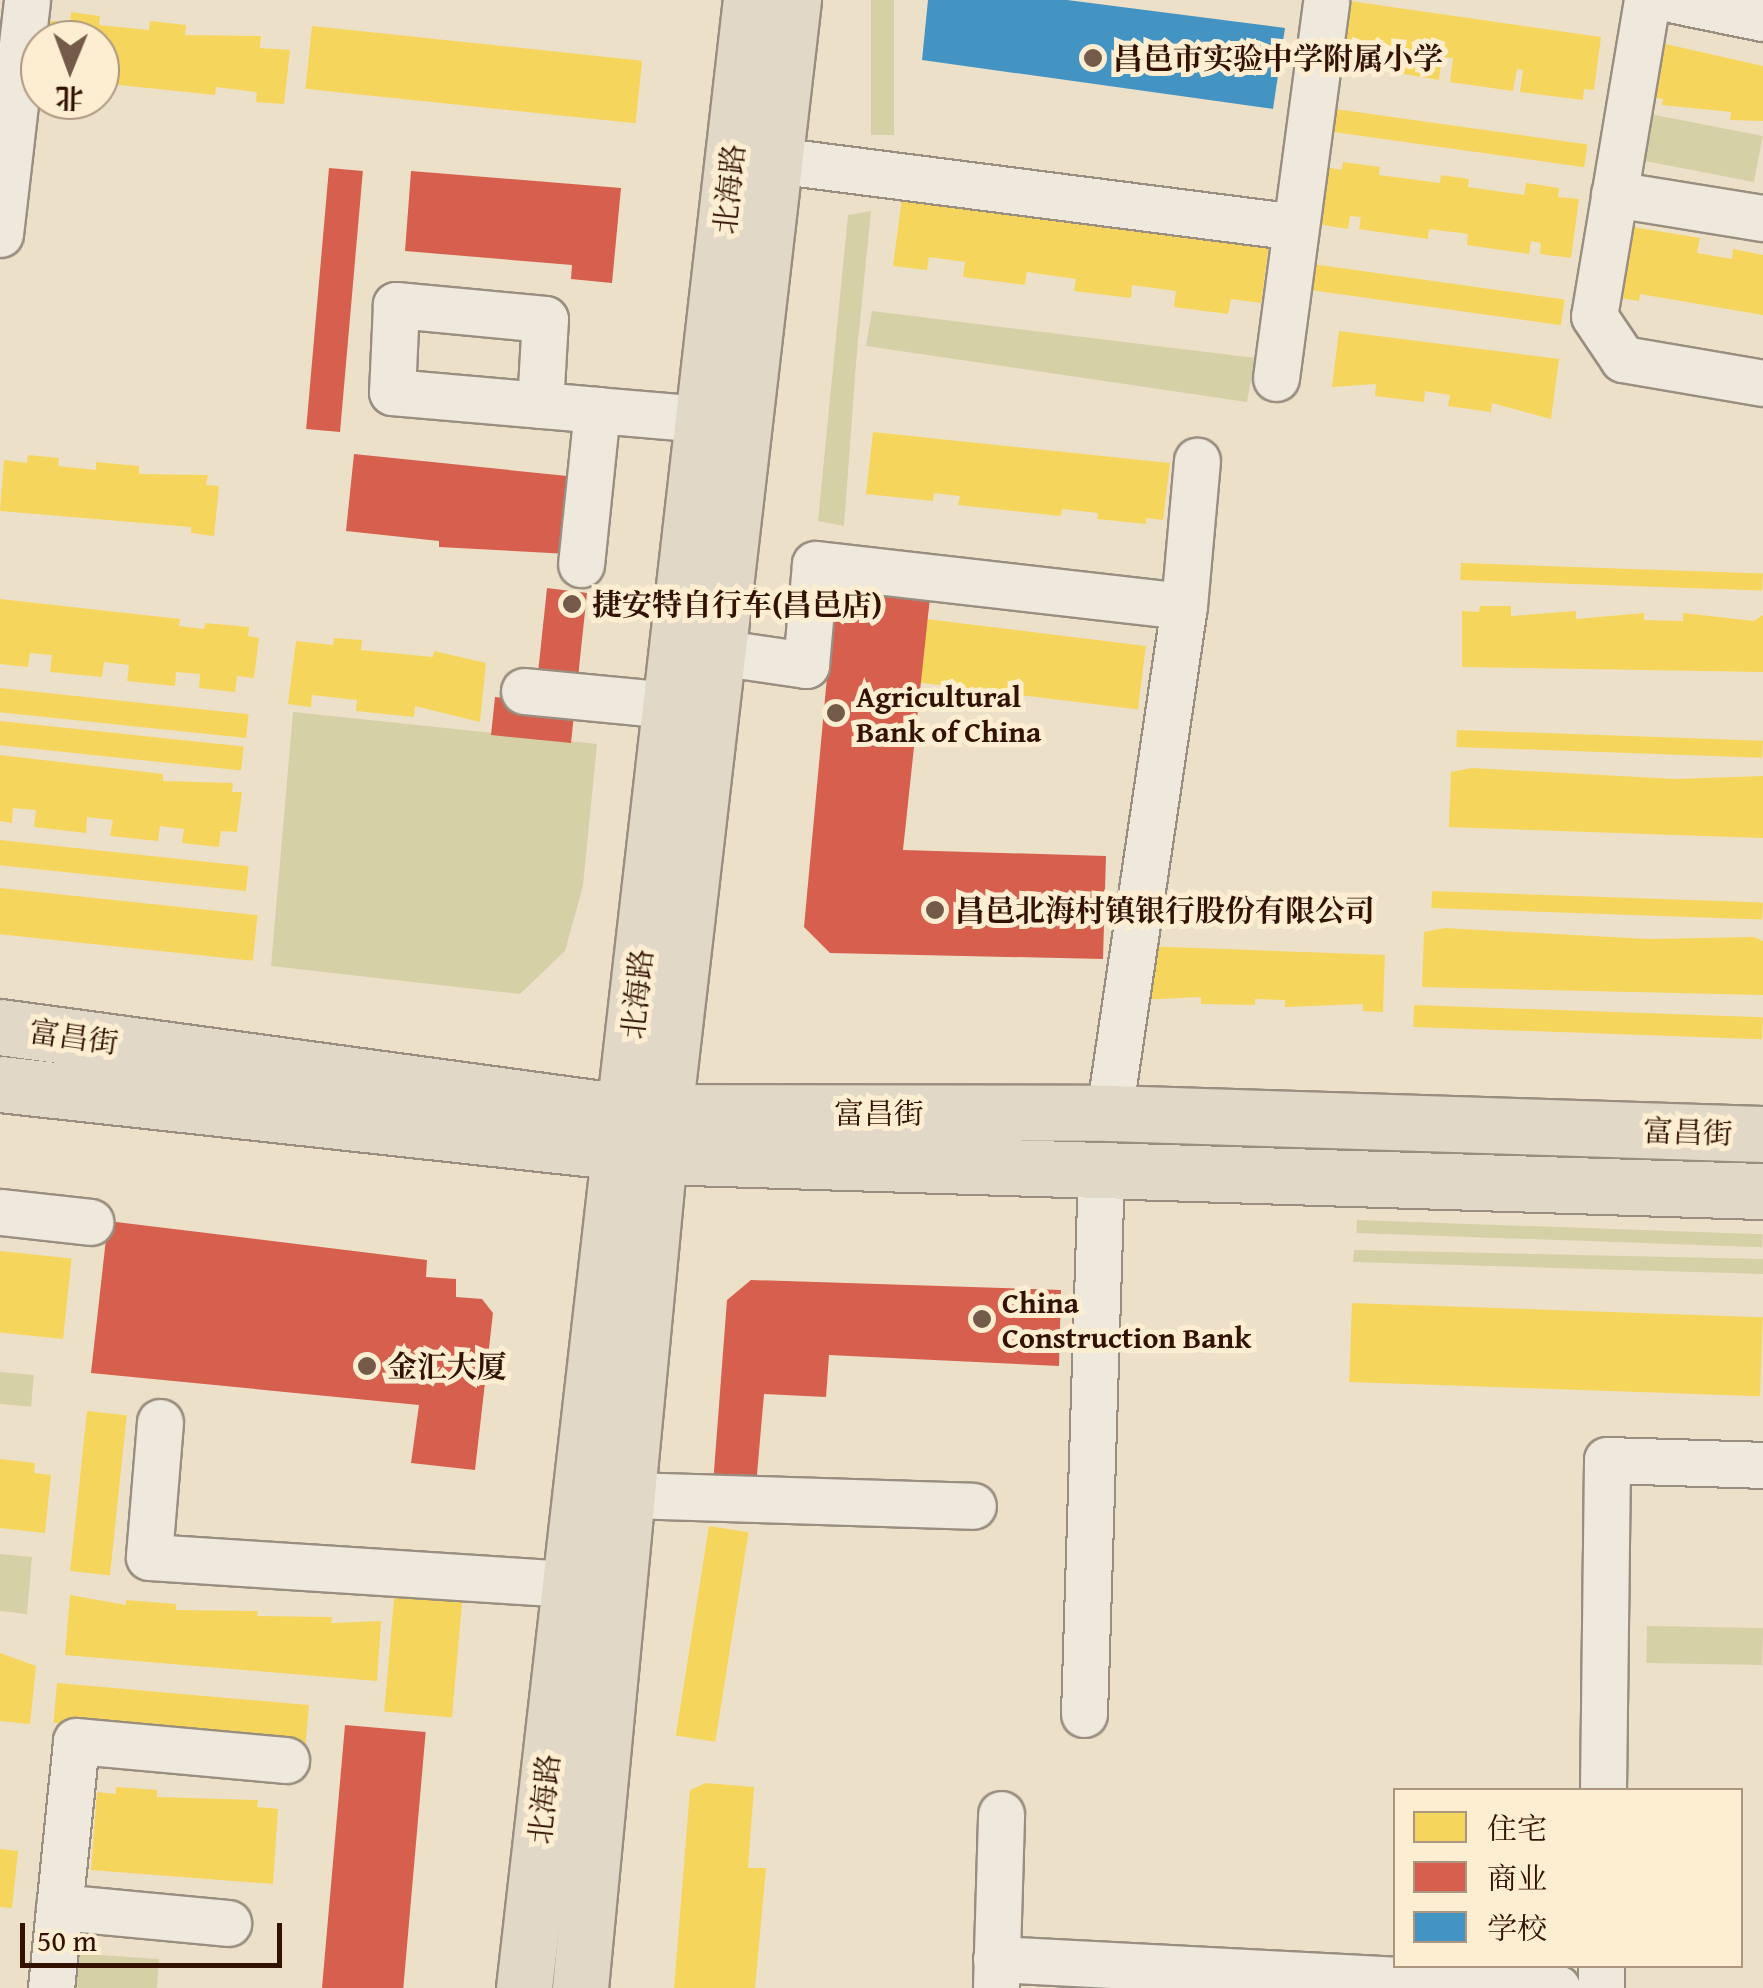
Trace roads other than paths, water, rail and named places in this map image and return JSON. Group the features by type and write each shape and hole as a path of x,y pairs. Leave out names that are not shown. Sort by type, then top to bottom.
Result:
{"main road":[{"name":"北海路","path":"580,1988 628,1494 642,1133 670,705 750,0"},
{"name":"北海路","path":"524,1988 568,1584 718,652 793,0"},
{"name":"富昌街","path":"0,1027 642,1133 1110,1113 1763,1134"},
{"name":"富昌街","path":"0,1084 1102,1171 1763,1191"}],"lane":[{"path":"0,234 27,0"},
{"path":"1647,0 1594,316 1623,359 1763,384"},
{"path":"1675,0 1763,18"},
{"path":"1276,378 1326,2"},
{"path":"775,160 1296,226"},
{"path":"1614,194 1763,218"},
{"path":"540,404 703,419"},
{"path":"581,564 596,410"},
{"path":"1110,1113 1184,606 1197,461"},
{"path":"718,652 806,664 816,564 1184,606"},
{"path":"524,690 670,705"},
{"path":"1084,1714 1102,1171"},
{"path":"0,1212 90,1222"},
{"path":"160,1422 149,1557 568,1584"},
{"path":"1603,1788 1607,1460 1763,1464"},
{"path":"628,1494 973,1506"},
{"path":"52,1988 76,1741 286,1760"},
{"path":"1001,1814 996,1974 1556,1988"},
{"path":"59,1907 228,1922"}],"place":[{"name":"昌邑市实验中学附属小学","path":"1093,58"},
{"name":"捷安特自行车(昌邑店)","path":"572,604"},
{"name":"Agricultural Bank of China","path":"836,713"},
{"name":"昌邑北海村镇银行股份有限公司","path":"935,910"},
{"name":"China Construction Bank","path":"982,1319"},
{"name":"金汇大厦","path":"367,1366"}]}
